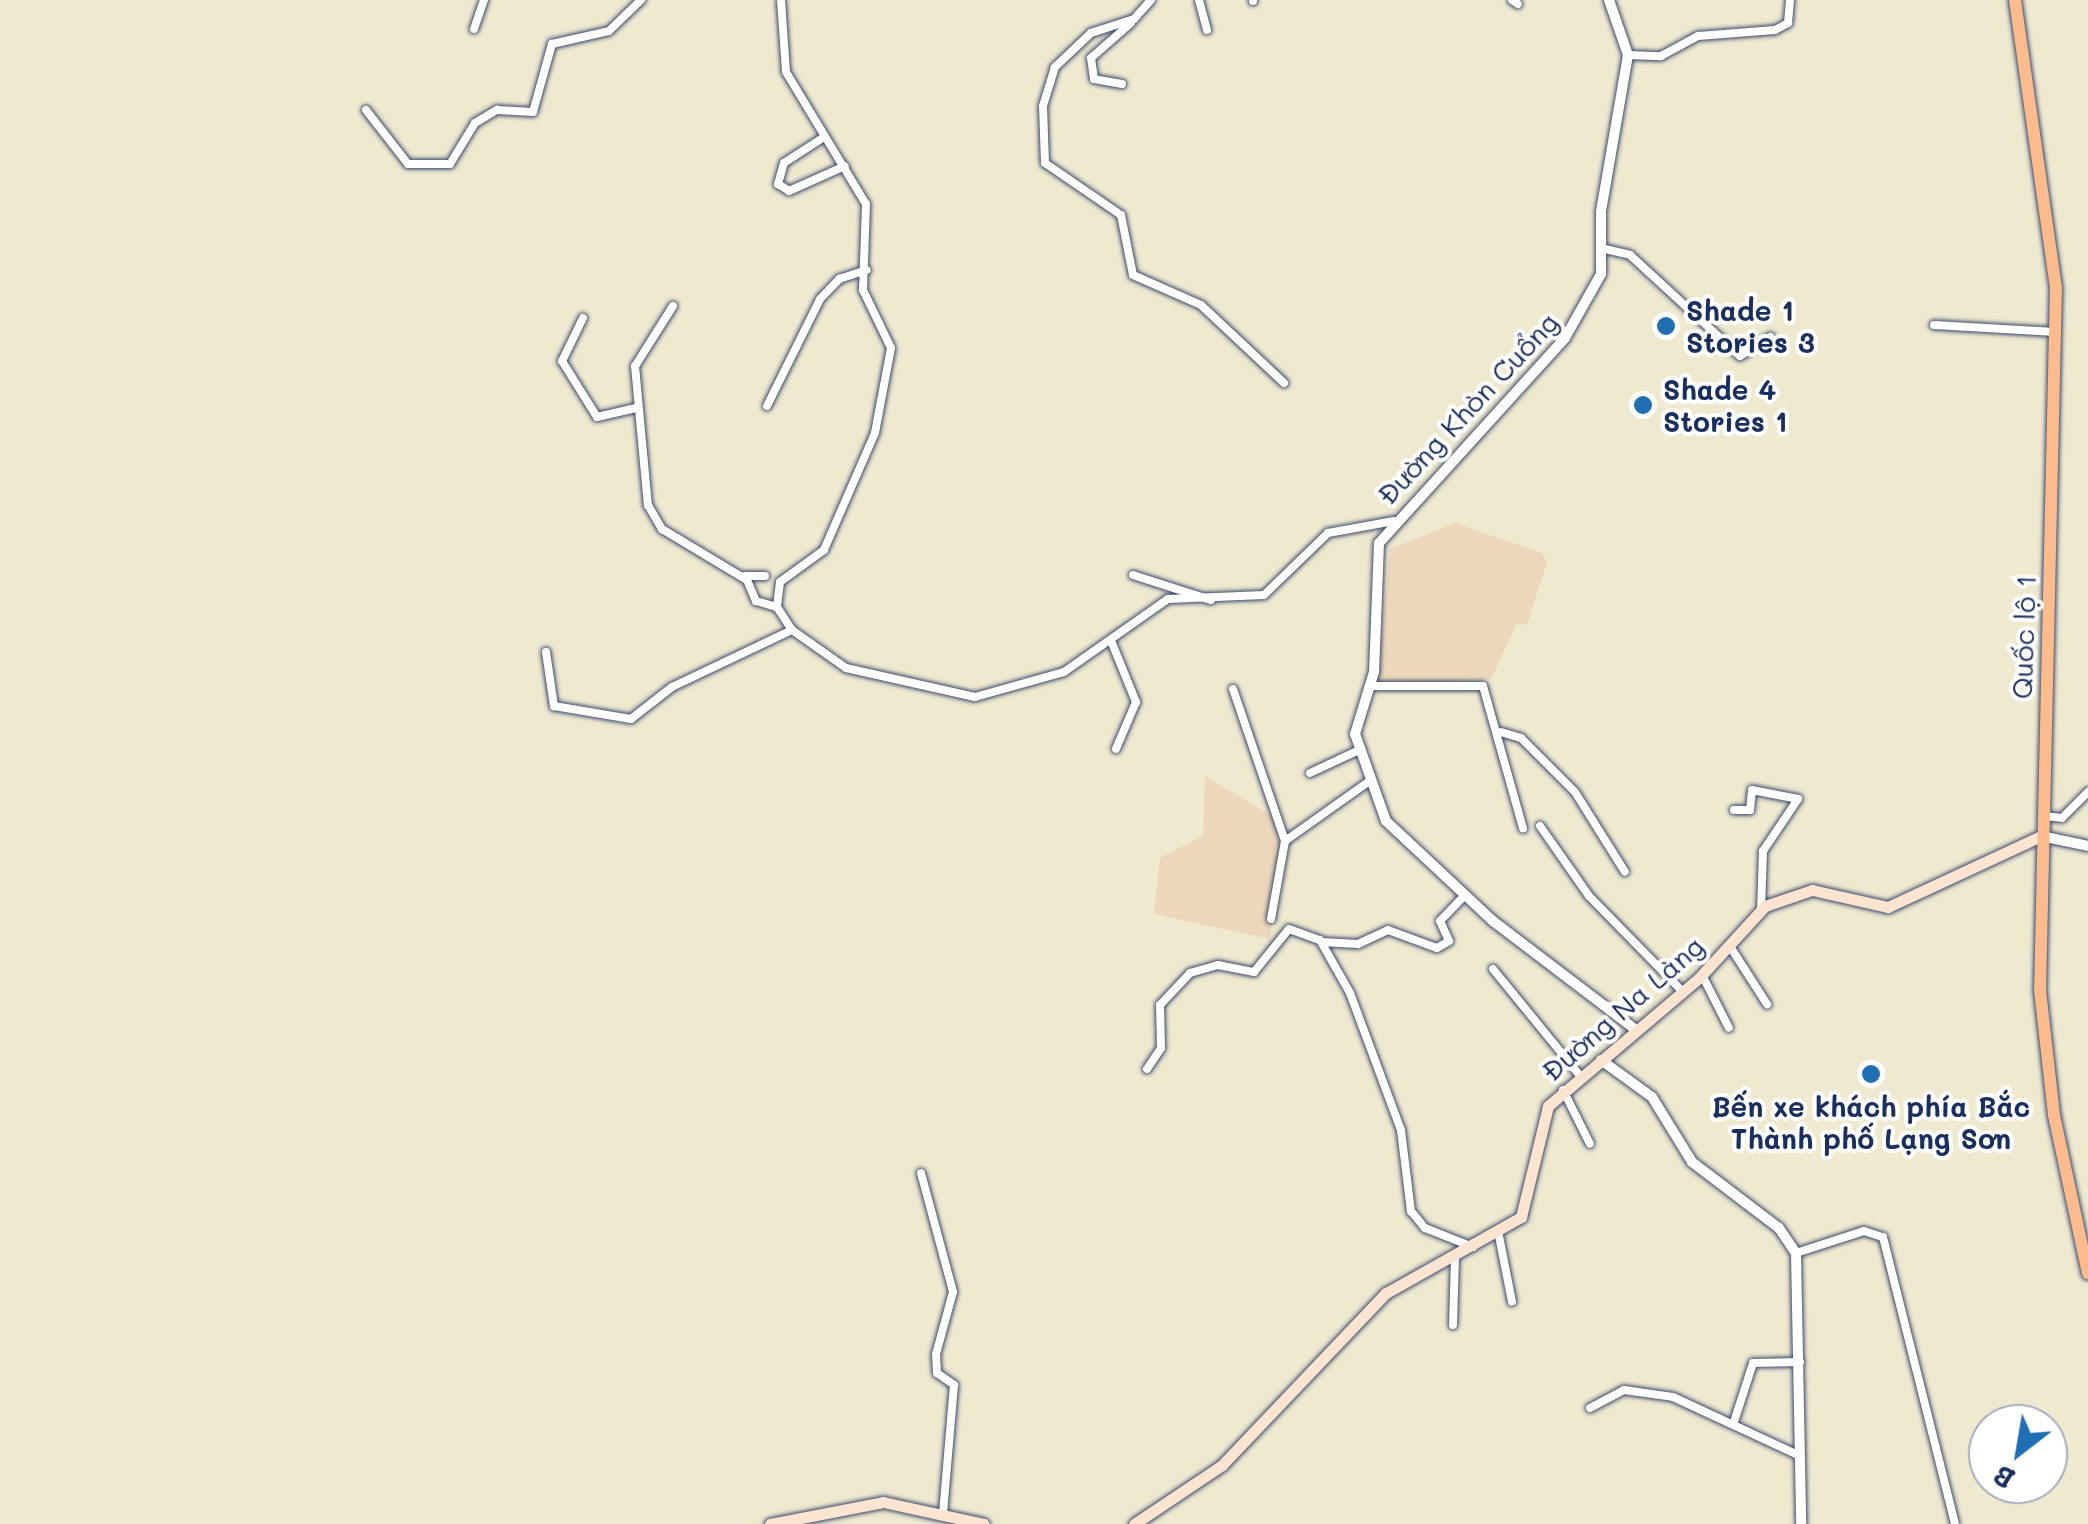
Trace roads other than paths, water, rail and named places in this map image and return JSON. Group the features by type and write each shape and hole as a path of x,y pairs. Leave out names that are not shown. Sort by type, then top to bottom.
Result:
{"highway":[{"name":"Quốc lộ 1","path":"2014,0 2045,169 2056,332 2040,836 2043,1040 2088,1274"}],"main road":[{"name":"Đường Na Làng","path":"1134,1524 1222,1465 1386,1293 1472,1247 1528,1208 1537,1125 1563,1090 1702,975 1731,948 1761,910 1798,890 1897,905 2040,836"},
{"path":"770,1524 874,1503 943,1513 984,1524"}],"street":[{"path":"474,29 484,0"},
{"path":"366,110 408,164 450,164 474,122 497,110 533,112 552,44 610,32 641,0"},
{"path":"777,606 785,572 824,550 875,433 891,348 863,290 872,232 846,166 821,140 778,48 781,0"},
{"path":"1122,84 1094,79 1091,58 1151,0"},
{"path":"1199,0 1207,30"},
{"name":"Đường Khòn Cuổng","path":"1609,0 1628,55 1601,212 1605,249 1565,338 1394,520 1374,569 1370,686 1359,750 1386,821 1466,894 1636,1030"},
{"path":"1628,55 1775,30 1788,23 1790,0"},
{"path":"1134,20 1091,33 1056,67 1043,106 1045,162 1120,215 1133,276 1201,305 1284,383"},
{"path":"821,140 784,163 778,184 789,190 846,166"},
{"path":"1605,249 1630,255 1740,356 1770,337"},
{"path":"767,406 820,299 839,279 867,270"},
{"path":"673,306 636,366 636,408 656,521 741,576 756,601 777,606 792,630 846,668 960,699 1056,675 1112,643 1168,599 1264,595 1328,533 1394,520"},
{"path":"583,318 562,361 597,417 636,408"},
{"path":"1934,325 2056,332"},
{"path":"1133,575 1212,600"},
{"path":"741,576 766,576"},
{"path":"546,652 554,706 631,719 679,683 792,630"},
{"path":"1112,643 1136,702 1116,750"},
{"path":"1370,686 1476,682 1501,732 1523,828"},
{"path":"1234,689 1284,841 1271,919"},
{"path":"1501,732 1519,736 1575,792 1625,872"},
{"path":"1310,773 1359,750"},
{"path":"1284,841 1368,782"},
{"path":"1734,810 1750,810 1752,790 1798,799 1763,852 1761,910"},
{"path":"2041,815 2062,818 2088,792"},
{"path":"1540,826 1590,896 1682,991"},
{"path":"2040,836 2088,846"},
{"path":"1146,1068 1161,1048 1160,1005 1190,972 1218,965 1254,972 1289,928 1322,942 1358,944 1388,930 1437,948 1449,937 1440,921 1466,894"},
{"path":"1322,942 1400,1130 1411,1211 1425,1228 1472,1247"},
{"path":"1731,948 1766,1004"},
{"path":"1494,968 1581,1076"},
{"path":"1702,975 1729,1028"},
{"path":"1601,1060 1652,1098 1692,1162 1779,1228 1796,1253 1801,1524"},
{"path":"1563,1090 1590,1144"},
{"path":"921,1173 953,1292 936,1354 937,1373 954,1384 943,1513"},
{"path":"1796,1253 1864,1230 1883,1238 1954,1524"},
{"path":"1498,1231 1512,1302"},
{"path":"1453,1325 1455,1256"},
{"path":"1734,1422 1753,1363 1800,1362"},
{"path":"1590,1408 1629,1390 1734,1422 1800,1456"}],"place":[{"name":"Shade 1 Stories 3","path":"1666,326"},
{"name":"Shade 4 Stories 1","path":"1643,405"},
{"name":"Bến xe khách phía Bắc Thành phố Lạng Sơn","path":"1871,1074"}]}
